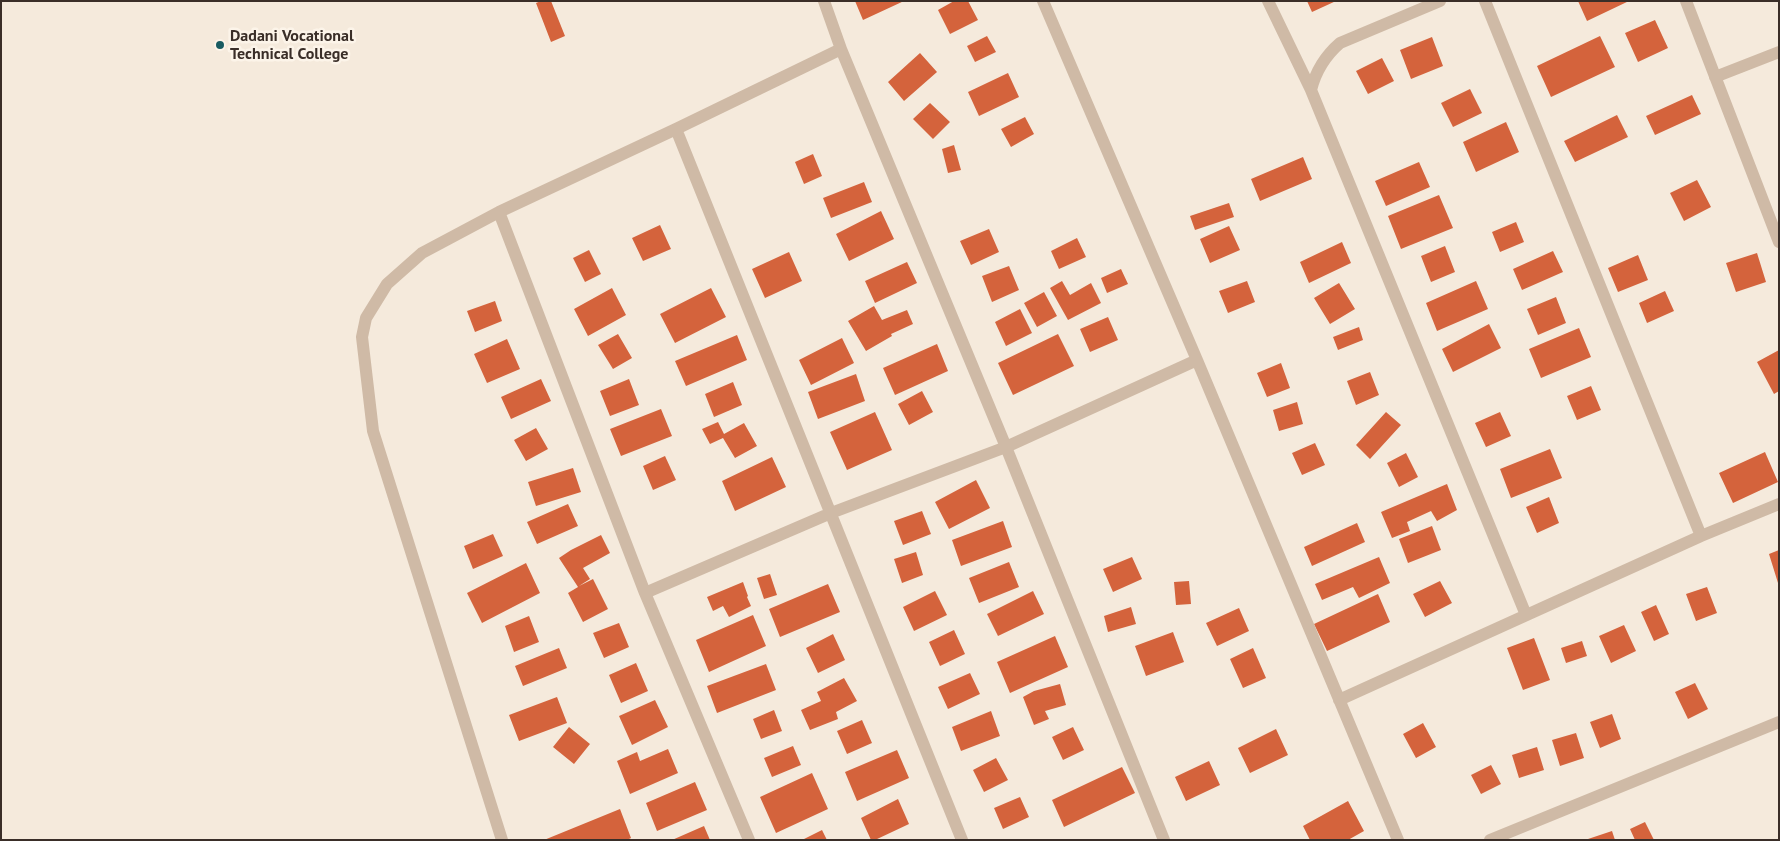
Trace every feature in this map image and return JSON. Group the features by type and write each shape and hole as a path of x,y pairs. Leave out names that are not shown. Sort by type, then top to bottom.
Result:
{"street":[{"path":"824,1 841,49 1006,447 1164,840"},
{"path":"1043,1 1197,360 1398,840"},
{"path":"1268,1 1311,90 1526,615"},
{"path":"1311,90 1314,77 1321,64 1329,52 1340,43 1440,1"},
{"path":"1485,1 1701,536"},
{"path":"1686,1 1779,242"},
{"path":"502,840 373,431 362,337 366,318 387,284 422,253 499,212 841,49"},
{"path":"1715,77 1779,52"},
{"path":"676,129 962,840"},
{"path":"499,212 645,593 749,840"},
{"path":"645,593 830,513 1006,447 1197,360"},
{"path":"1339,700 1701,536 1779,504"},
{"path":"1490,840 1779,722"}],"building":[{"path":"551,1 565,36 551,42 536,3"},
{"path":"855,1 904,1 863,20"},
{"path":"954,1 968,1 978,20 950,34 938,10"},
{"path":"1307,1 1336,1 1312,12"},
{"path":"1578,1 1629,1 1587,21"},
{"path":"1655,20 1668,48 1638,62 1625,33"},
{"path":"987,36 996,52 975,62 967,46"},
{"path":"1600,36 1615,67 1551,97 1537,66"},
{"path":"1432,37 1443,66 1411,79 1400,50"},
{"path":"920,53 937,72 904,101 888,82"},
{"path":"1382,58 1394,81 1368,94 1356,71"},
{"path":"1008,73 1019,97 979,116 968,92"},
{"path":"1470,89 1482,113 1453,127 1441,103"},
{"path":"1692,95 1701,114 1655,135 1646,116"},
{"path":"930,103 950,122 933,139 913,119"},
{"path":"1617,115 1628,137 1575,162 1564,141"},
{"path":"1025,117 1034,134 1011,147 1001,129"},
{"path":"1506,122 1519,152 1476,172 1463,142"},
{"path":"954,145 961,170 948,173 942,149"},
{"path":"813,154 822,176 804,184 795,162"},
{"path":"1303,157 1312,179 1260,201 1251,179"},
{"path":"1419,162 1430,187 1386,206 1375,181"},
{"path":"1697,180 1711,207 1684,221 1670,193"},
{"path":"864,182 872,202 831,218 823,198"},
{"path":"1439,195 1453,228 1401,249 1388,216"},
{"path":"1229,203 1234,217 1195,230 1190,216"},
{"path":"881,211 894,239 849,261 836,234"},
{"path":"1516,222 1524,242 1500,252 1492,232"},
{"path":"660,225 671,249 643,261 632,238"},
{"path":"1229,226 1240,250 1210,263 1200,239"},
{"path":"989,229 999,252 971,265 960,241"},
{"path":"1077,238 1086,257 1059,269 1051,251"},
{"path":"1342,242 1351,263 1309,283 1300,262"},
{"path":"1445,246 1455,272 1431,282 1421,256"},
{"path":"589,250 601,274 585,282 573,258"},
{"path":"1553,251 1563,272 1522,290 1513,269"},
{"path":"789,252 802,281 765,298 752,269"},
{"path":"1757,253 1766,282 1736,292 1726,263"},
{"path":"1638,255 1648,280 1618,292 1608,268"},
{"path":"907,262 917,283 875,303 865,281"},
{"path":"1009,266 1019,290 992,302 982,276"},
{"path":"1121,269 1128,284 1107,293 1101,278"},
{"path":"1062,281 1070,295 1091,283 1101,303 1068,320 1050,288"},
{"path":"1247,281 1255,302 1228,313 1219,291"},
{"path":"1476,281 1488,309 1437,331 1426,303"},
{"path":"1339,283 1355,309 1330,324 1314,298"},
{"path":"612,288 626,315 588,336 574,309"},
{"path":"711,288 726,317 675,343 660,314"},
{"path":"1665,291 1674,311 1647,323 1639,303"},
{"path":"1044,292 1057,316 1037,327 1024,303"},
{"path":"1556,297 1566,323 1538,335 1527,309"},
{"path":"495,301 502,321 475,332 467,311"},
{"path":"874,306 882,320 907,310 913,324 891,334 892,336 866,351 848,321"},
{"path":"1020,309 1032,333 1006,346 995,322"},
{"path":"1108,317 1118,340 1090,352 1080,329"},
{"path":"1489,324 1501,348 1453,372 1442,349"},
{"path":"1359,327 1363,340 1338,350 1333,337"},
{"path":"1579,328 1591,357 1541,378 1529,349"},
{"path":"618,334 632,358 613,369 598,345"},
{"path":"1058,334 1074,366 1013,395 998,363"},
{"path":"737,335 747,360 686,386 675,361"},
{"path":"842,338 854,363 811,385 799,360"},
{"path":"507,339 520,369 487,383 474,354"},
{"path":"937,344 948,371 895,395 883,368"},
{"path":"1779,350 1779,391 1774,394 1757,362"},
{"path":"1281,363 1290,388 1267,397 1257,373"},
{"path":"1370,372 1379,395 1356,405 1347,381"},
{"path":"856,374 865,401 818,419 808,392"},
{"path":"541,379 551,401 511,419 501,397"},
{"path":"629,379 639,405 610,416 600,391"},
{"path":"733,382 742,405 714,417 705,394"},
{"path":"1591,386 1601,410 1577,420 1567,396"},
{"path":"922,391 933,412 909,425 898,404"},
{"path":"1297,402 1303,424 1279,431 1273,410"},
{"path":"661,409 672,436 621,456 610,429"},
{"path":"875,412 892,450 847,470 830,432"},
{"path":"1386,412 1401,425 1370,459 1356,445"},
{"path":"1500,412 1511,436 1486,447 1475,423"},
{"path":"718,422 724,434 744,423 757,446 735,458 723,438 710,444 702,429"},
{"path":"536,428 548,449 526,461 514,440"},
{"path":"1315,443 1325,465 1302,475 1292,453"},
{"path":"1550,449 1562,478 1511,498 1500,469"},
{"path":"1765,452 1778,482 1733,503 1719,473"},
{"path":"1406,453 1418,477 1399,487 1387,463"},
{"path":"665,456 676,480 653,490 643,466"},
{"path":"772,457 786,487 735,511 722,481"},
{"path":"573,468 581,492 536,506 528,482"},
{"path":"976,480 990,508 949,529 935,502"},
{"path":"1447,484 1457,510 1437,521 1431,511 1407,522 1410,531 1392,538 1381,512"},
{"path":"1549,497 1559,523 1537,533 1526,507"},
{"path":"568,504 578,526 537,544 527,522"},
{"path":"922,511 931,534 903,545 894,521"},
{"path":"1003,521 1012,547 961,566 952,540"},
{"path":"1357,523 1365,542 1312,566 1304,547"},
{"path":"1432,526 1441,550 1408,563 1399,539"},
{"path":"493,534 503,556 473,569 464,546"},
{"path":"601,535 610,553 583,568 590,579 579,586 593,579 608,609 583,622 568,593 578,587 559,558"},
{"path":"1779,550 1779,583 1778,583 1769,554"},
{"path":"916,552 923,575 902,583 894,559"},
{"path":"1132,557 1142,579 1113,592 1103,569"},
{"path":"1379,557 1390,583 1359,598 1353,587 1322,600 1315,584"},
{"path":"1009,562 1019,587 979,603 969,578"},
{"path":"526,563 540,593 482,623 467,593"},
{"path":"770,574 777,595 764,599 757,578"},
{"path":"1189,581 1191,604 1176,605 1174,582"},
{"path":"1440,581 1452,603 1425,617 1413,594"},
{"path":"743,582 751,606 729,617 723,606 713,611 707,597"},
{"path":"828,584 840,612 780,637 769,609"},
{"path":"1707,587 1717,613 1696,621 1686,594"},
{"path":"935,591 947,615 914,631 903,607"},
{"path":"1033,591 1044,614 998,636 987,614"},
{"path":"1378,594 1390,622 1327,651 1314,624"},
{"path":"1656,605 1669,634 1654,641 1641,612"},
{"path":"1131,607 1136,624 1108,632 1104,616"},
{"path":"1239,608 1249,631 1217,646 1206,623"},
{"path":"753,615 766,646 709,672 696,640"},
{"path":"529,616 539,642 514,652 505,626"},
{"path":"619,623 629,647 604,658 593,633"},
{"path":"1624,625 1636,651 1611,663 1599,636"},
{"path":"954,630 965,654 940,666 929,642"},
{"path":"1173,632 1184,662 1146,676 1135,646"},
{"path":"833,634 845,660 818,673 806,648"},
{"path":"1055,636 1068,667 1010,693 997,662"},
{"path":"1534,638 1550,680 1523,690 1507,648"},
{"path":"1582,641 1587,656 1566,663 1561,648"},
{"path":"559,648 567,668 523,686 515,666"},
{"path":"1253,648 1266,678 1243,688 1230,659"},
{"path":"636,663 648,691 621,703 609,675"},
{"path":"766,664 776,690 717,713 707,686"},
{"path":"970,673 980,694 948,709 938,687"},
{"path":"844,678 857,701 836,712 838,719 810,730 801,710 821,701 817,692"},
{"path":"1695,683 1708,709 1688,719 1675,692"},
{"path":"1060,684 1066,705 1045,711 1049,719 1034,725 1023,697 1034,691"},
{"path":"557,697 567,723 519,741 509,715"},
{"path":"655,700 668,727 632,745 619,716"},
{"path":"774,710 782,731 761,739 753,719"},
{"path":"991,711 1000,736 961,751 952,727"},
{"path":"1612,714 1621,739 1600,748 1590,722"},
{"path":"862,720 872,743 847,754 837,731"},
{"path":"1423,723 1436,747 1416,758 1403,734"},
{"path":"569,727 590,744 574,764 553,747"},
{"path":"1073,727 1084,750 1063,760 1052,737"},
{"path":"1276,729 1288,755 1250,773 1238,748"},
{"path":"1576,733 1584,758 1560,766 1552,740"},
{"path":"793,746 801,765 772,777 764,758"},
{"path":"1537,747 1544,770 1519,778 1512,755"},
{"path":"668,749 678,773 630,794 617,761 637,752 640,761"},
{"path":"897,750 909,778 857,801 845,772"},
{"path":"996,758 1008,780 984,792 973,770"},
{"path":"1209,761 1220,785 1186,801 1175,777"},
{"path":"1491,765 1501,784 1481,794 1471,775"},
{"path":"1122,767 1135,793 1064,827 1052,800"},
{"path":"812,773 828,809 776,833 760,797"},
{"path":"695,782 707,810 657,831 646,803"},
{"path":"1020,797 1029,817 1003,829 994,808"},
{"path":"898,799 909,824 875,840 871,840 861,818"},
{"path":"1348,801 1364,831 1348,840 1310,840 1303,826"},
{"path":"620,809 631,838 627,840 544,840"},
{"path":"1645,822 1654,840 1635,840 1630,829"},
{"path":"704,826 710,840 672,840"},
{"path":"822,830 827,840 802,840"},
{"path":"1612,831 1615,840 1588,840 1588,839"}],"place":[{"name":"Dadani Vocational Technical College","path":"220,45"}]}
